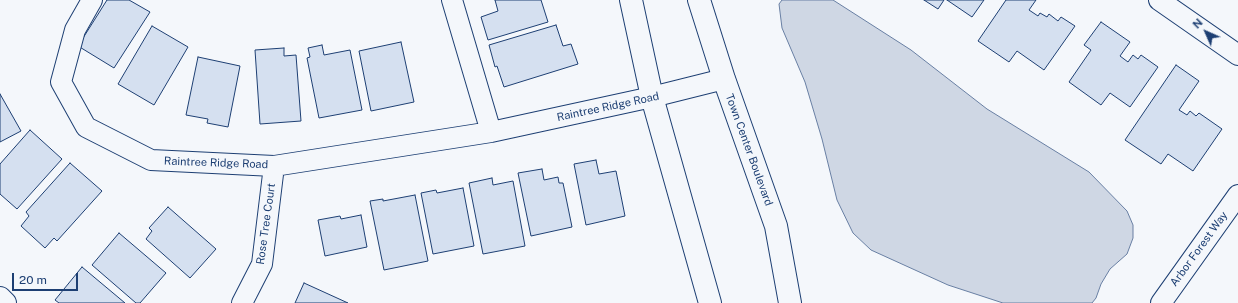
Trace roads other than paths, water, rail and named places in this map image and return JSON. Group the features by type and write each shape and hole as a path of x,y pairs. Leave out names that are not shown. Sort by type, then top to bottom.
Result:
{"street":[{"name":"Raintree Ridge Road","path":"92,0 75,30 61,82 86,127 151,160 274,166 491,132 652,97 724,79"},
{"path":"452,0 491,132"},
{"path":"631,0 652,97 710,303"},
{"name":"Town Center Boulevard","path":"700,0 724,79 776,226 790,303"},
{"path":"1159,0 1238,55"},
{"name":"Rose Tree Court","path":"242,303 262,264 274,166"},
{"name":"Arbor Forest Way","path":"1161,303 1238,195"},
{"path":"0,298 5,303"}]}
